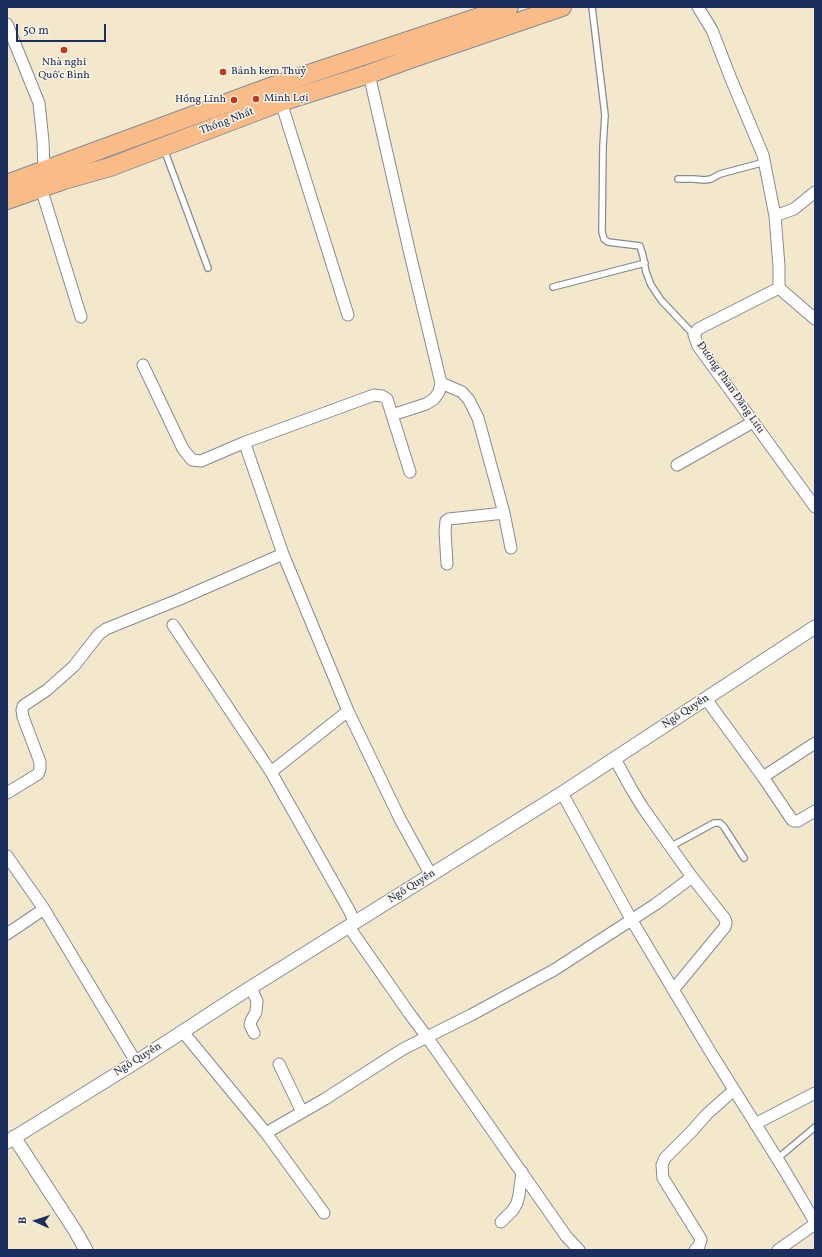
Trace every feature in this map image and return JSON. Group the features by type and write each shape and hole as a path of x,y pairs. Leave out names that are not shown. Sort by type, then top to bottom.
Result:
{"highway":[{"name":"Thống Nhất","path":"7,200 52,176 273,86 404,42 473,12 509,7"},
{"name":"Thống Nhất","path":"7,184 110,167 282,102 369,74 562,7"},
{"path":"404,42 410,59"}],"street":[{"path":"698,7 712,30 763,155 774,216 779,266 779,288 815,319"},
{"path":"7,24 39,103 43,141 52,176 81,317"},
{"path":"369,74 441,382 439,392 434,399 426,404 392,415"},
{"path":"282,102 348,316"},
{"path":"774,216 794,209 815,192"},
{"name":"Đường Phan Đăng Lưu","path":"779,288 698,330 694,335 698,346 815,507"},
{"path":"143,365 184,450 192,460 201,461 243,443 374,395 382,396 387,399 410,472"},
{"path":"441,382 462,392 469,400 478,418 504,513 511,548"},
{"path":"677,465 753,422"},
{"path":"243,443 246,447 283,554 348,711 400,819 431,875"},
{"path":"447,564 445,532 446,521 449,519 504,513"},
{"path":"7,793 38,774 40,769 40,762 23,717 23,706 47,690 74,666 99,634 106,629 180,599 283,554"},
{"path":"173,625 271,772 349,910 352,925 409,1013 566,1236 579,1250"},
{"name":"Ngô Quyền","path":"10,1137 136,1062 562,793 815,627"},
{"path":"706,699 763,777 792,820 798,820 815,811"},
{"path":"271,772 348,711"},
{"path":"763,777 815,743"},
{"path":"615,759 639,802 670,847 725,918 725,927 673,990"},
{"path":"562,793 631,920 734,1090 778,1159 815,1223 778,1250"},
{"path":"7,856 44,909 136,1062"},
{"path":"266,1133 403,1049 471,1015 554,970 656,904 692,877"},
{"path":"7,934 44,909"},
{"path":"251,988 257,1002 256,1012 250,1021 250,1025 254,1033"},
{"path":"182,1032 266,1133 324,1213"},
{"path":"279,1064 302,1112"},
{"path":"694,1250 701,1240 700,1236 663,1178 662,1165 665,1158 707,1114 734,1090"},
{"path":"755,1124 815,1093"},
{"path":"10,1137 76,1232 86,1250"},
{"path":"501,1222 513,1210 517,1203 522,1172"}],"lane":[{"path":"592,7 606,115 603,146 602,232 604,239 608,242 640,246 646,272 651,285 661,300 694,335"},
{"path":"164,147 208,268"},
{"path":"678,179 711,179 720,174 765,162"},
{"path":"553,287 644,263"},
{"path":"670,847 714,823 720,824 724,827 744,858"},
{"path":"778,1159 815,1127"}],"place":[{"name":"Nhà nghi Quô'c Bình","path":"64,50"},
{"name":"Bánh kem Thuỷ","path":"223,72"},
{"name":"Minh Lợi","path":"256,99"},
{"name":"Hồng Lĩnh","path":"234,100"}]}
